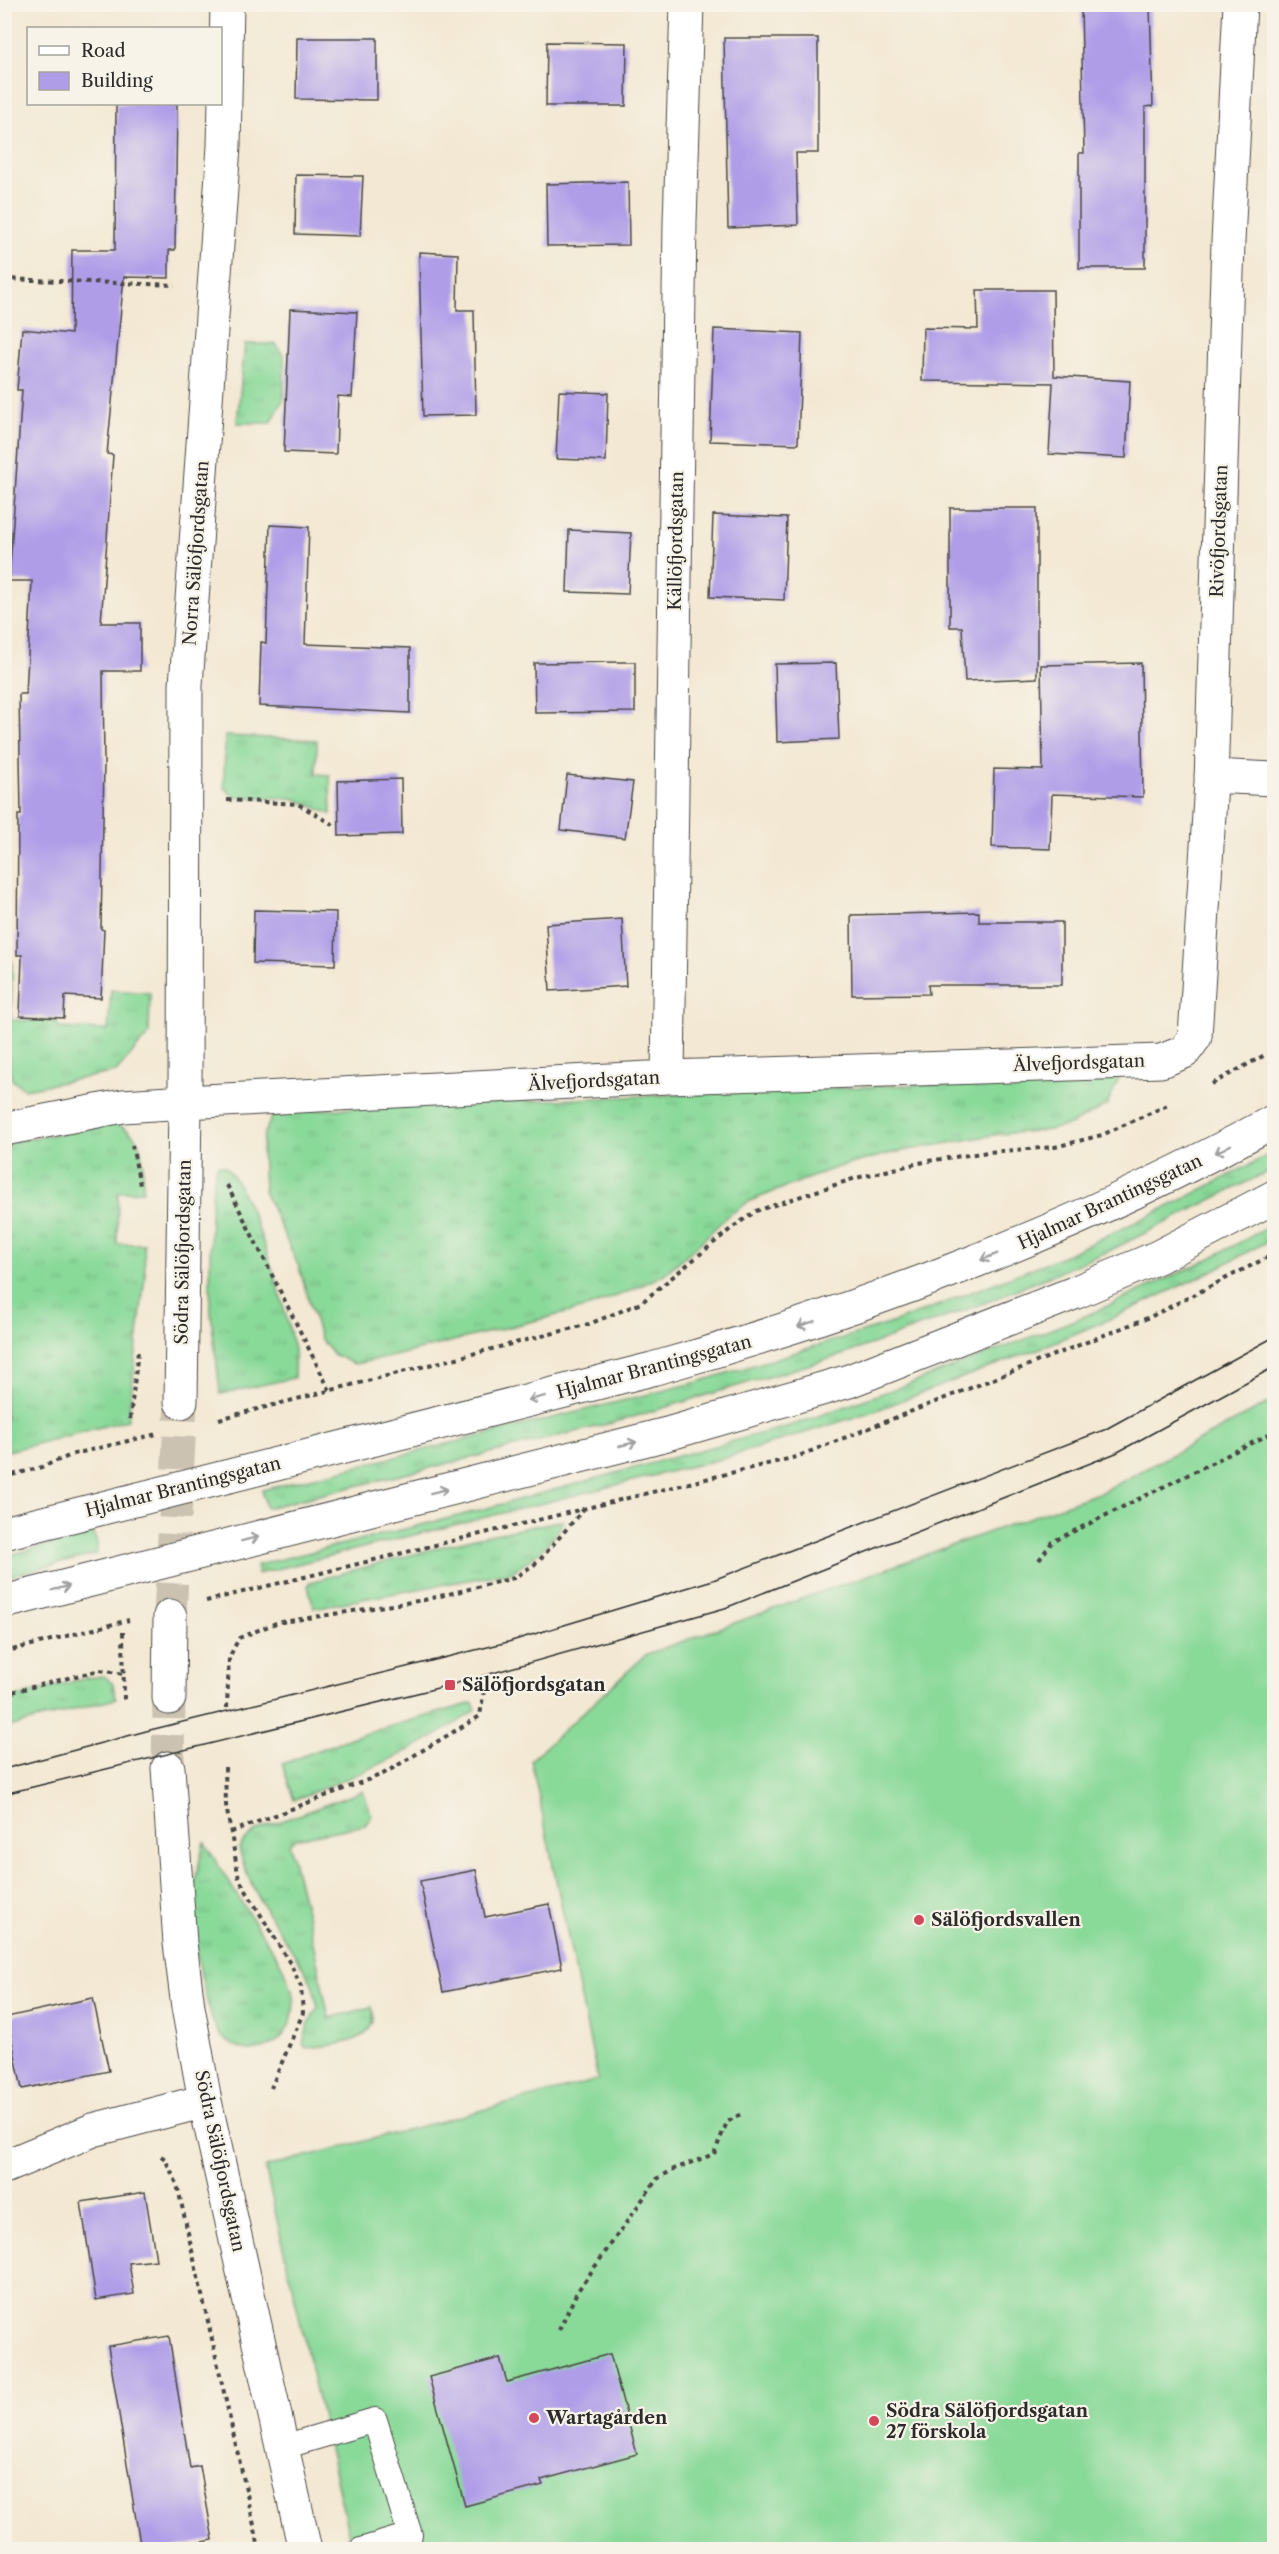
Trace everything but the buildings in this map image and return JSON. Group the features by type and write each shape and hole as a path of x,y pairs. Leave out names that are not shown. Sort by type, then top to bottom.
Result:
{"street":[{"name":"Norra Sälöfjordsgatan","path":"185,1102 186,685 225,137 227,4"},
{"name":"Källöfjordsgatan","path":"668,1077 680,222 687,4"},
{"name":"Rivöfjordsgatan","path":"1184,1052 1195,1037 1211,776 1227,253 1240,4"},
{"path":"1211,776 1275,779"},
{"name":"Älvefjordsgatan","path":"4,1129 123,1106 668,1077 1161,1061 1184,1052"},
{"name":"Södra Sälöfjordsgatan","path":"181,1402 185,1102"},
{"name":"Hjalmar Brantingsgatan","path":"4,1533 652,1369 794,1328 900,1292 1058,1228 1211,1156 1275,1121"},
{"path":"4,1602 667,1434 849,1381 1074,1293 1158,1257 1275,1197"},
{"path":"169,1698 170,1616"},
{"name":"Södra Sälöfjordsgatan","path":"168,1768 180,1943 188,2007 206,2101 305,2550"},
{"path":"4,2167 93,2130 206,2101"}],"lane":[{"path":"283,2446 375,2420 410,2535 361,2550"}],"path":[{"path":"4,279 180,286"},
{"path":"185,800 255,800 298,804 337,827"},
{"path":"1208,1086 1275,1050"},
{"path":"214,1420 589,1324 640,1304 733,1227 756,1211 793,1197 856,1178 928,1161 988,1152 1055,1147 1083,1140 1102,1135 1176,1101"},
{"path":"222,1177 330,1391"},
{"path":"4,1476 39,1468 74,1454 167,1431"},
{"path":"1039,1560 1052,1542 1275,1432"},
{"path":"227,1708 229,1658 239,1638 276,1623 424,1600 514,1578 538,1562 585,1508"},
{"path":"123,1632 124,1702"},
{"path":"4,1694 100,1670 123,1674"},
{"path":"231,1832 351,1787 409,1760 480,1716 485,1683"},
{"path":"225,1767 226,1805 239,1878 291,1965 301,1987 303,2013 271,2088"},
{"path":"559,2330 577,2292 657,2179 674,2169 714,2154 727,2122 741,2114"}],"green space":[{"path":"245,344 276,344 284,356 284,398 271,423 237,423"},
{"path":"225,736 317,740 316,774 330,775 331,814 293,798 235,797 224,788"},
{"path":"4,960 12,961 11,1020 57,1021 58,1028 108,1030 111,990 150,993 149,1034 116,1072 25,1089 12,1080 5,1039"},
{"path":"1063,1079 1119,1079 1107,1105 1072,1124 1050,1130 1000,1134 892,1153 835,1168 750,1201 726,1217 663,1275 589,1307 354,1364 333,1354 320,1338 299,1267 264,1191 262,1149 264,1134 272,1117 291,1111 902,1085 1016,1083"},
{"path":"114,1124 125,1128 132,1134 138,1142 143,1160 143,1191 118,1192 117,1244 144,1244 145,1275 128,1420 5,1452 5,1143"},
{"path":"1274,1152 1274,1169 1107,1252 982,1304 842,1355 616,1422 266,1508 262,1490 698,1382 898,1321 1068,1254 1178,1202"},
{"path":"218,1165 225,1166 236,1181 257,1226 284,1307 294,1350 294,1378 220,1394 210,1281 211,1212"},
{"path":"1274,1224 1274,1238 1208,1273 1112,1318 1038,1349 874,1411 725,1458 257,1574 257,1565 458,1516 796,1424 922,1379 1090,1314 1207,1260"},
{"name":"Sälöfjordsvallen","path":"1274,1400 1274,2549 352,2549 265,2167 598,2080 531,1760 647,1654 1104,1491"},
{"path":"564,1520 542,1549 512,1572 314,1608 309,1582 474,1538"},
{"path":"93,1533 97,1543 97,1554 5,1577 5,1556"},
{"path":"104,1676 113,1684 116,1699 5,1728 5,1700 86,1678"},
{"path":"473,1703 476,1710 433,1737 365,1771 294,1800 282,1764 353,1737"},
{"path":"363,1791 372,1816 365,1825 294,1839 289,1844 329,2018 372,2007 373,2020 369,2029 362,2036 340,2044 306,2048 303,2044 308,2025 318,2007 313,1986 251,1884 239,1848 257,1830"},
{"path":"204,1842 275,1954 292,1991 294,2007 291,2022 274,2044 262,2049 249,2050 235,2046 221,2036 210,2011 200,1968 191,1907 191,1895"}],"tunnel":[{"path":"170,1616 181,1402"},
{"path":"168,1768 169,1698"}],"tram line":[{"path":"4,1769 150,1730 508,1642 713,1580 1104,1430 1274,1337"},
{"path":"4,1794 450,1685 725,1608 1116,1453 1274,1367"}],"place":[{"name":"Sälöfjordsgatan","path":"450,1685"},
{"name":"Sälöfjordsvallen","path":"919,1920"},
{"name":"Wartagården","path":"534,2418"},
{"name":"Södra Sälöfjordsgatan 27 förskola","path":"874,2421"}]}
